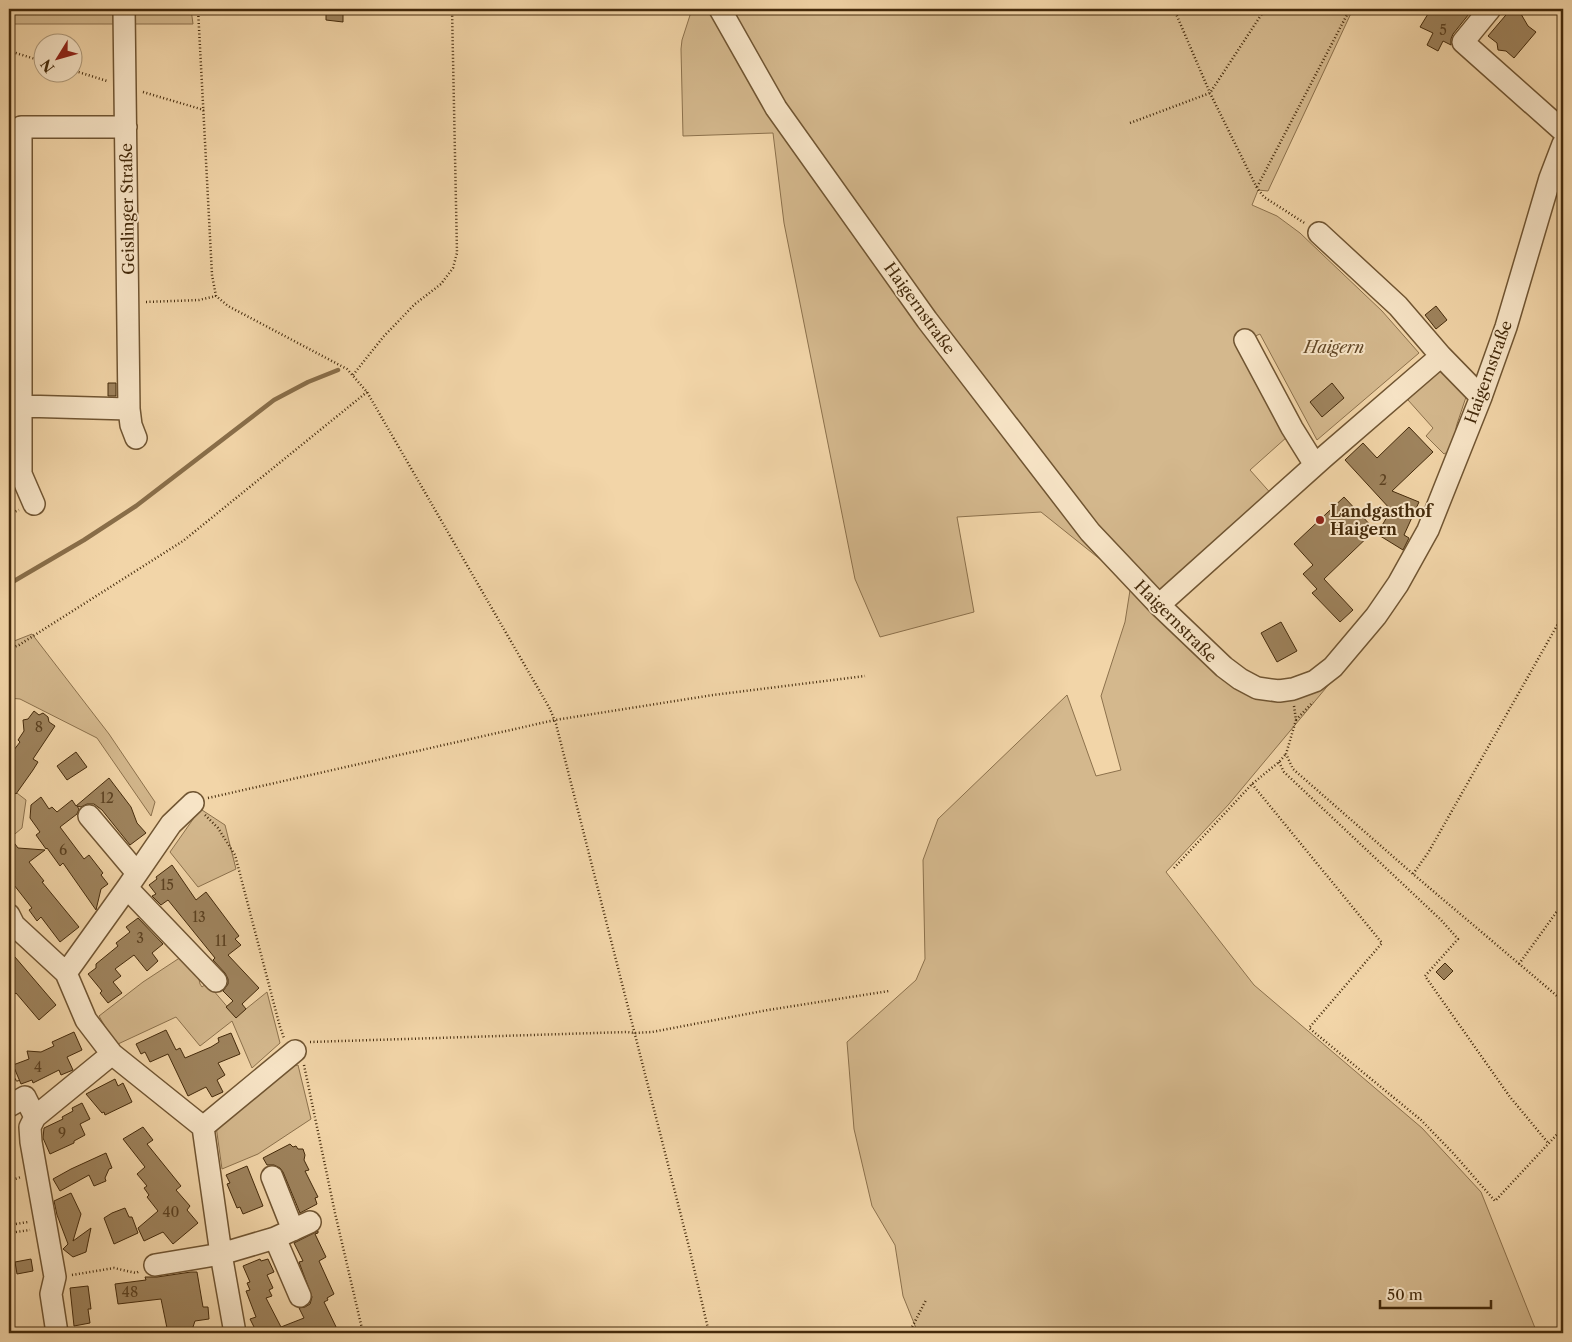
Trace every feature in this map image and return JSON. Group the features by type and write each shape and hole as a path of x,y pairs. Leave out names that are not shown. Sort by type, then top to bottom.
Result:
{"street":[{"name":"Geislinger Straße","path":"124,9 130,409 131,425 136,438"},
{"name":"Haigernstraße","path":"720,9 776,108 927,320 1090,532 1159,605 1224,667 1240,679 1257,688 1279,691 1293,689 1315,681 1333,667 1376,616 1398,584 1428,530 1481,397 1506,327 1550,178 1563,144"},
{"path":"1490,9 1463,42 1563,131"},
{"path":"34,504 21,474 22,406 15,307 22,126 126,127"},
{"path":"1320,233 1398,306 1441,356 1481,397"},
{"path":"1245,340 1292,428 1315,464"},
{"path":"1159,605 1315,464 1441,356"},
{"path":"22,406 130,409"},
{"path":"66,973 171,824 193,803"},
{"path":"89,816 132,881 216,981"},
{"path":"10,924 66,973 86,1020 112,1054 203,1127 220,1254 235,1333"},
{"path":"203,1127 298,1049"},
{"path":"57,1333 51,1294 55,1278 30,1127 35,1117 112,1054"},
{"path":"9,1106 25,1097 35,1117"},
{"path":"272,1177 293,1230 300,1296"},
{"path":"155,1265 220,1254 293,1230"}],"path":[{"path":"198,9 212,275 216,296 228,306 347,369 367,392 555,720 690,1251 709,1333"},
{"path":"353,375 384,336 415,304 442,284 453,268 457,253 452,9"},
{"path":"1174,9 1210,93 1257,188 1264,197 1320,233"},
{"path":"1130,122 1210,93 1265,9"},
{"path":"1257,188 1350,9"},
{"path":"9,51 32,58"},
{"path":"129,303 199,300 216,296"},
{"path":"9,648 19,645 183,541 367,392"},
{"path":"1413,874 1428,854 1563,615"},
{"path":"298,1049 288,1046 280,1027 235,855 218,828 193,803 279,781 555,720 713,695 865,676"},
{"path":"1174,868 1252,784 1286,754 1296,720 1293,689"},
{"path":"1286,754 1292,769 1563,1001"},
{"path":"1279,762 1284,772 1441,920 1458,939 1425,976 1510,1097 1549,1144"},
{"path":"1252,784 1382,943 1309,1028 1421,1120 1453,1152 1495,1201 1563,1128"},
{"path":"1519,964 1563,903"},
{"path":"298,1049 304,1042 534,1034 627,1032 635,1034 889,991"},
{"path":"298,1049 363,1333"},
{"path":"55,1278 114,1268 136,1273 155,1265"},
{"path":"908,1333 926,1300"}],"green space":[{"path":"9,9 191,9 193,24 9,24"},
{"name":"Haigern","path":"692,9 1353,9 1268,191 1258,190 1252,205 1277,216 1300,233 1382,311 1419,353 1317,440 1260,334 1237,344 1287,437 1250,470 1274,497 1151,604 1281,698 1366,640 1229,804 1166,872 1254,985 1422,1128 1481,1192 1537,1333 918,1333 903,1296 895,1245 872,1206 854,1129 847,1042 916,980 925,959 923,860 938,819 1067,695 1096,776 1121,770 1101,696 1125,622 1131,584 1041,512 957,517 974,612 880,637 855,579 784,223 773,133 683,136 681,49"},
{"path":"1439,369 1458,381 1466,397 1457,424 1454,444 1444,454 1426,436 1433,428 1408,400 1408,396"},
{"path":"32,634 109,734 155,802 151,816 97,738 20,699 9,698 9,643"},
{"path":"9,787 26,800 22,828 9,839"},
{"path":"202,810 225,825 236,869 198,887 170,852 196,815"},
{"path":"181,957 197,970 202,987 207,983 236,1017 267,992 280,1043 252,1068 232,1021 200,1046 176,1017 118,1044 107,1030 99,1016 143,982"},
{"path":"298,1065 311,1119 258,1154 222,1169 216,1126 282,1068"}],"building":[{"path":"326,9 343,10 343,22 326,20"},
{"path":"1431,9 1473,9 1453,34 1451,45 1443,41 1438,51 1427,45 1433,33 1420,27"},
{"path":"1511,9 1516,9 1528,26 1536,32 1514,58 1506,51 1498,50 1497,43 1488,36"},
{"path":"1436,306 1447,320 1436,329 1425,315"},
{"path":"108,383 116,383 116,396 108,396"},
{"path":"1332,383 1344,398 1322,417 1310,402"},
{"path":"1409,427 1433,452 1392,491 1419,502 1404,535 1409,538 1403,550 1377,534 1391,510 1345,460 1363,443 1377,458"},
{"path":"1344,497 1375,530 1324,579 1353,610 1340,622 1312,593 1317,589 1303,574 1313,565 1294,544"},
{"path":"1281,622 1297,651 1277,662 1261,633"},
{"path":"34,711 39,715 43,713 48,717 49,722 55,726 33,759 38,762 16,794 9,788 10,755 20,742 18,740 24,731 23,720 28,719"},
{"path":"76,752 87,767 67,780 57,766"},
{"path":"109,778 131,807 137,823 146,833 130,845 102,810 94,804 77,806 79,809 77,814 60,827 84,859 89,855 103,873 101,875 108,884 101,889 96,910 63,863 60,866 36,835 40,832 30,818 31,805 41,797 49,809 52,807 57,812 72,800 76,806"},
{"path":"9,836 18,848 45,850 29,862 44,881 42,882 79,927 60,942 41,917 37,921 29,910 32,908 14,885 9,889"},
{"path":"172,865 196,900 206,892 239,936 235,939 241,945 228,955 259,988 242,1004 246,1009 236,1018 226,1007 233,1001 223,991 228,984 228,979 213,960 215,958 168,900 161,905 152,896 156,894 149,885"},
{"path":"138,918 163,944 152,953 158,961 147,971 134,955 115,969 121,976 113,982 122,993 108,1003 100,993 102,991 88,974 96,968 96,964 118,946 116,943 130,932 126,927"},
{"path":"9,950 56,1005 39,1020 16,993 9,999"},
{"path":"1445,963 1453,971 1444,980 1436,972"},
{"path":"166,1030 176,1050 180,1048 185,1058 211,1047 219,1042 218,1038 231,1033 240,1054 218,1063 225,1075 217,1080 223,1092 212,1097 206,1087 188,1096 168,1054 150,1062 145,1052 141,1054 136,1044"},
{"path":"74,1032 82,1050 67,1057 73,1070 61,1075 59,1070 33,1083 32,1080 21,1084 13,1065 29,1059 27,1051 41,1052 54,1046 52,1042"},
{"path":"115,1079 118,1086 123,1083 132,1102 105,1115 86,1094"},
{"path":"82,1103 90,1119 80,1124 85,1135 74,1141 74,1143 50,1154 43,1138 44,1128 63,1119 62,1117 73,1111 72,1108"},
{"path":"143,1127 153,1140 147,1144 181,1186 176,1190 190,1206 187,1210 198,1223 173,1244 163,1232 144,1241 138,1228 158,1211 147,1197 149,1195 144,1188 147,1186 137,1174 145,1167 123,1139"},
{"path":"290,1144 298,1149 303,1149 304,1160 309,1170 305,1171 318,1197 315,1198 317,1204 300,1213 283,1172 274,1165 267,1165 263,1158"},
{"path":"106,1153 112,1168 109,1169 105,1178 106,1181 94,1186 89,1175 60,1191 53,1179"},
{"path":"247,1166 263,1206 243,1214 240,1207 237,1208 227,1184 230,1183 226,1175"},
{"path":"71,1193 81,1214 73,1241 91,1228 86,1252 73,1257 63,1249 68,1244 54,1201"},
{"path":"125,1208 129,1217 132,1217 138,1233 114,1244 104,1218"},
{"path":"318,1231 315,1234 326,1257 319,1261 334,1294 324,1302 339,1333 311,1333 309,1329 298,1333 257,1333 250,1319 256,1317 246,1291 250,1290 247,1283 250,1282 243,1266 260,1259 261,1261 268,1259 274,1272 267,1275 273,1288 269,1290 272,1296 266,1298 281,1327 304,1318 299,1308 310,1304 312,1297 299,1262 303,1261 294,1243"},
{"path":"31,1259 33,1271 17,1274 15,1262"},
{"path":"197,1272 203,1307 208,1307 209,1319 195,1321 191,1333 168,1333 161,1299 118,1304 115,1284 146,1280 145,1277"},
{"path":"88,1286 91,1309 88,1309 90,1323 74,1326 70,1288"}],"waterway":[{"path":"9,584 84,540 136,506 274,400 308,382 338,370"}],"place":[{"name":"Landgasthof Haigern","path":"1320,520"}]}
